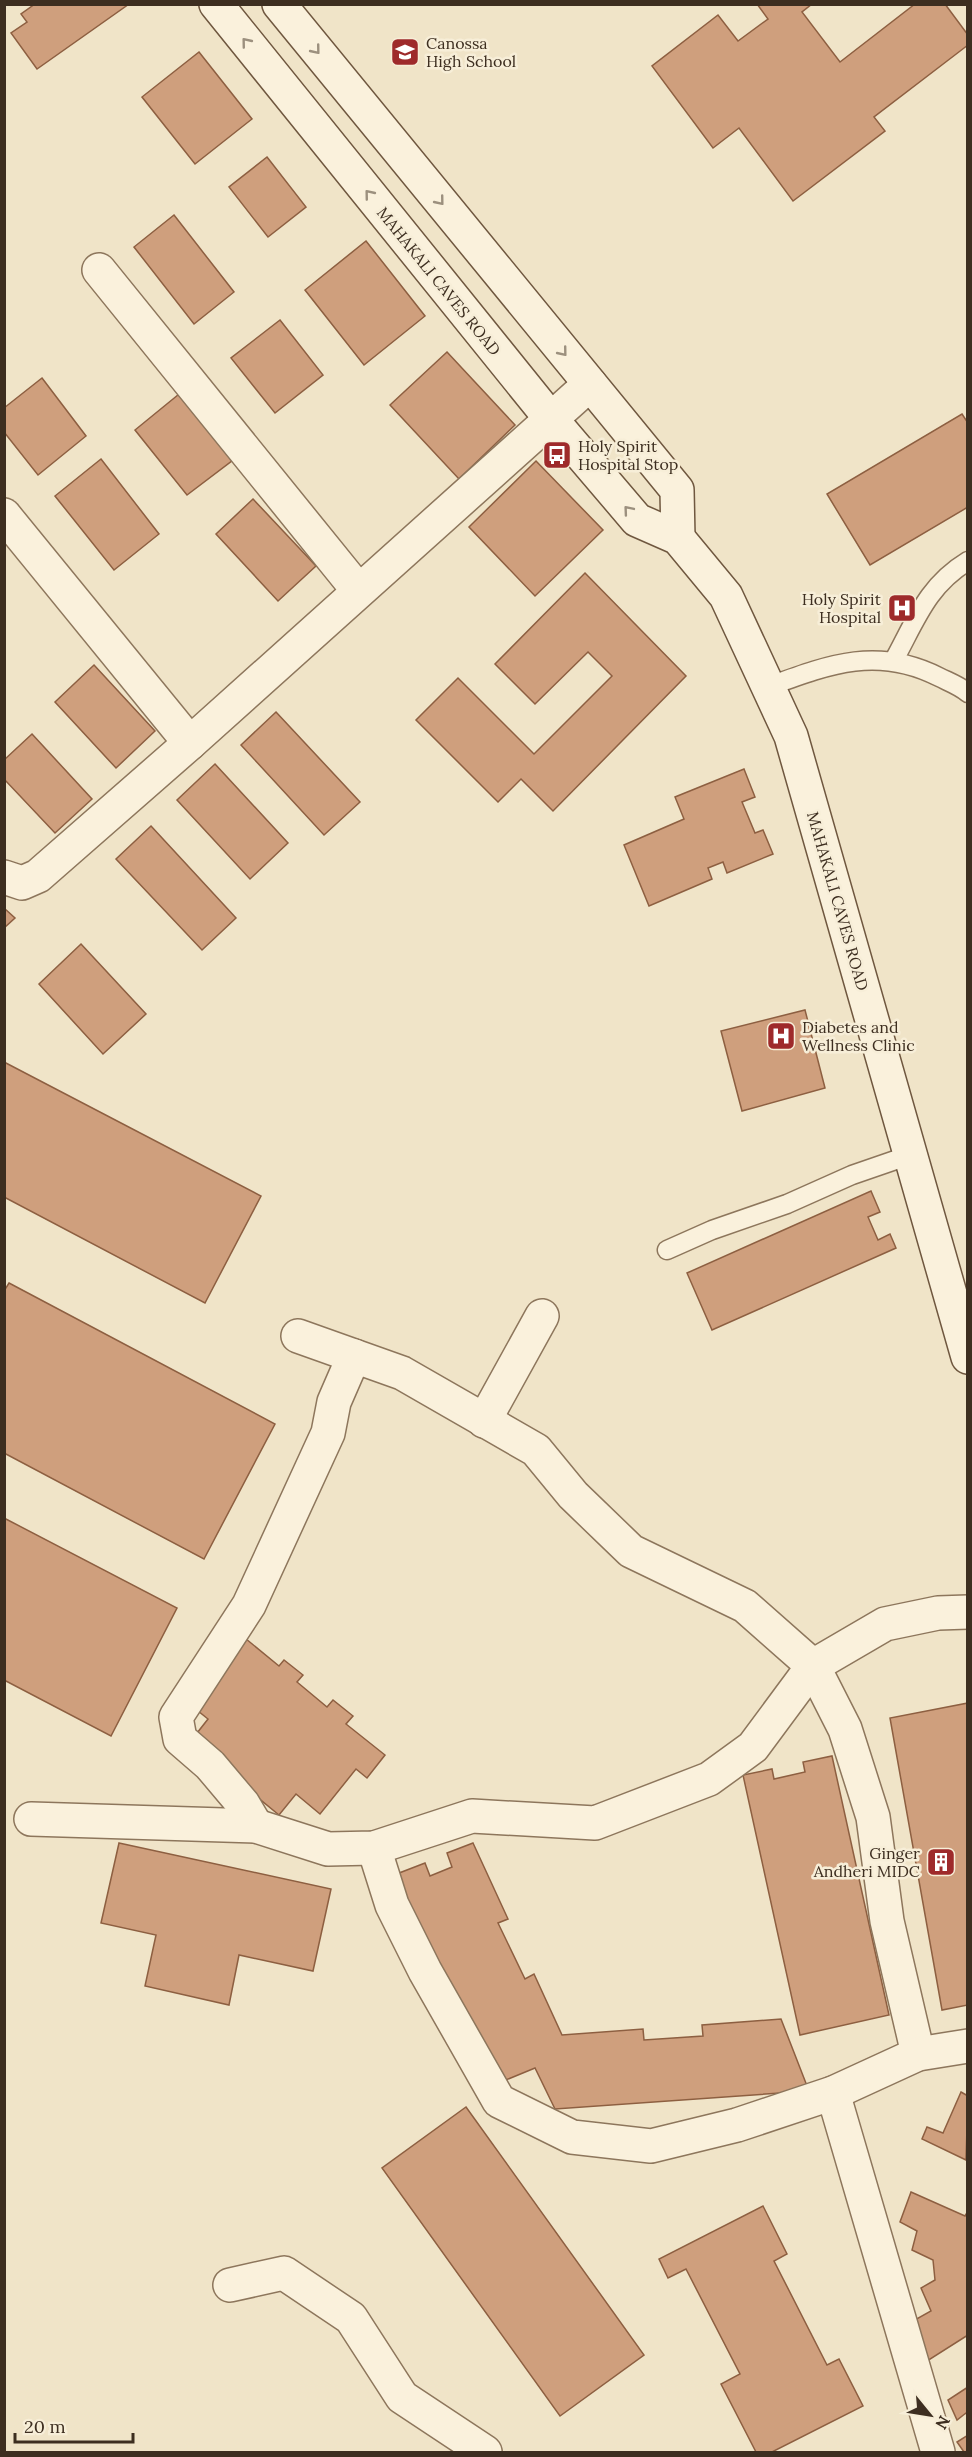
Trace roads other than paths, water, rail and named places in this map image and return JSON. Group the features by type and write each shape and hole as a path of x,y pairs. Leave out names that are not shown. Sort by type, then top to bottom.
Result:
{"street":[{"name":"MAHAKALI CAVES ROAD","path":"216,4 551,419 637,520 678,537 726,596 770,686 791,736 968,1357"},
{"path":"279,4 677,490 678,537"},
{"path":"99,270 358,590"},
{"path":"4,877 22,883 38,876 190,744 358,590 590,384"},
{"path":"4,515 190,744"},
{"path":"484,1421 542,1316"},
{"path":"298,1336 402,1373 536,1450 573,1495 631,1551 745,1605 813,1666 846,1729 873,1817 887,1921 918,2054"},
{"path":"256,1826 243,1804 210,1765 180,1739 176,1717 249,1605 328,1433 334,1402 354,1356"},
{"path":"31,1819 256,1826 328,1849 374,1848 472,1816 595,1823 709,1779 753,1747 813,1666 885,1624 938,1613 968,1612"},
{"path":"374,1848 392,1905 425,1971 499,2101 572,2138 651,2146 738,2125 834,2092 918,2054 968,2046"},
{"path":"834,2092 938,2452"},
{"path":"230,2285 284,2273 351,2318 402,2397 485,2452"}],"lane":[{"path":"894,660 936,587 946,574 968,561"},
{"path":"770,686 818,669 860,661 894,660 922,668 968,693"},
{"path":"667,1250 712,1230 787,1204 852,1175 910,1155"}],"place":[{"name":"Canossa High School","path":"405,52"},
{"name":"Holy Spirit Hospital Stop","path":"557,455"},
{"name":"Holy Spirit Hospital","path":"902,608"},
{"name":"Diabetes and Wellness Clinic","path":"781,1036"},
{"name":"Ginger Andheri MIDC","path":"941,1862"}]}
